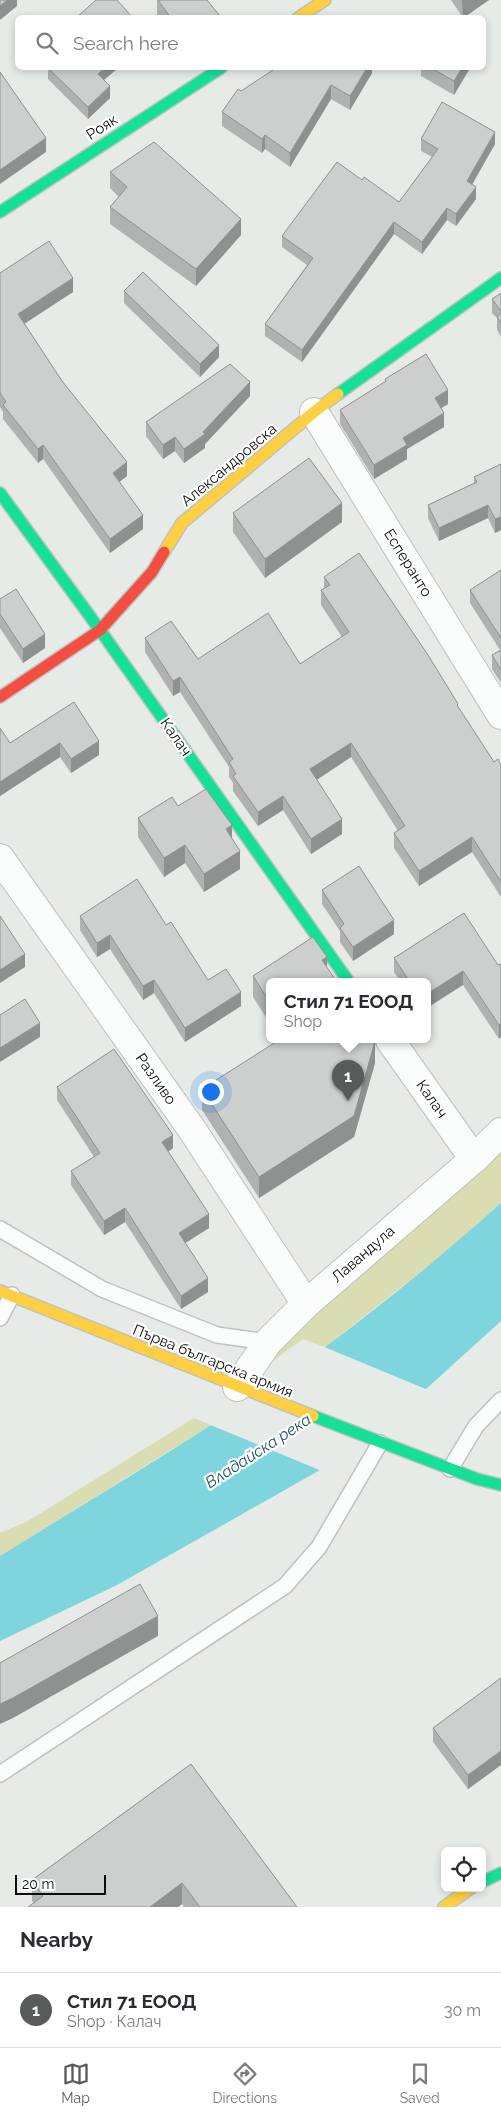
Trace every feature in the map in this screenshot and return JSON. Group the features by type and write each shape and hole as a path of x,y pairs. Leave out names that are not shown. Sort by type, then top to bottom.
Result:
{"street":[{"path":"302,15 325,0"},
{"name":"Рояк","path":"0,212 218,70"},
{"name":"Александровска","path":"0,697 100,630 152,572 182,523 314,412 501,278"},
{"name":"Есперанто","path":"314,412 501,714"},
{"name":"Калач","path":"0,493 100,630 346,978"},
{"name":"Разливо","path":"0,858 191,1128 306,1304"},
{"name":"Калач","path":"392,1043 474,1159"},
{"name":"Лавандула","path":"237,1387 268,1342 306,1304 474,1159 501,1132"},
{"name":"Първа българска армия","path":"6,1293 380,1443 501,1486"},
{"path":"486,1880 501,1873"},
{"path":"444,1907 465,1892"}],"lane":[{"path":"0,1229 102,1289 217,1335 268,1342"},
{"path":"0,1318 6,1293"},
{"path":"450,1469 476,1426 501,1400"},
{"path":"0,1774 285,1586 319,1547 380,1443"}],"green space":[{"path":"501,1132 501,1203 446,1252 325,1347 303,1339 237,1387"},
{"path":"194,1418 211,1425 0,1556 0,1533 28,1521"}],"water":[{"name":"Владайска река","path":"501,1203 501,1321 426,1389 320,1470 117,1585 0,1641 0,1556 165,1455 286,1375 393,1295"}],"pier":[{"path":"322,1346 428,1390 322,1471 208,1424"}],"building":[{"path":"0,0 7,0 0,6"},
{"path":"96,0 117,0 130,15 79,15"},
{"path":"158,0 207,0 219,15 169,15"},
{"path":"50,70 103,70 98,74 110,86 88,107"},
{"path":"273,70 366,70 350,96 331,85 290,153 265,135 262,139 222,112 238,89 241,91"},
{"path":"435,70 461,70 454,81"},
{"path":"0,72 46,138 0,170"},
{"path":"442,102 495,132 467,181 476,187 456,214 447,208 422,242 394,222 302,350 265,324 313,258 282,236 337,162 362,180 364,177 399,202 438,149 421,139"},
{"path":"154,142 241,219 196,269 110,207 127,187 110,172"},
{"path":"49,241 73,278 18,314 62,381 127,462 113,473 143,515 110,539 43,445 38,449 3,405 6,402 0,393 0,273"},
{"path":"143,272 219,345 200,364 124,291"},
{"path":"501,293 501,311 492,299"},
{"path":"501,313 501,323 497,317"},
{"path":"426,354 448,390 435,398 444,413 403,438 407,445 374,465 340,410"},
{"path":"230,364 250,382 203,432 205,434 184,449 175,437 163,445 146,422"},
{"path":"309,458 342,503 265,559 233,513"},
{"path":"501,464 501,517 495,519 488,505 439,528 428,505 477,482 474,477"},
{"path":"359,553 428,655 457,705 494,762 498,759 501,765 501,882 472,837 419,871 394,833 405,826 351,743 310,769 342,819 311,839 283,796 258,812 233,776 236,774 229,762 233,759 180,677 173,681 145,638 171,621 198,659 268,613 300,664 349,632 321,590 330,585 324,577"},
{"path":"501,570 501,638 470,590"},
{"path":"16,589 45,634 23,649 0,614 0,599"},
{"path":"501,650 501,670 492,655"},
{"path":"74,702 99,741 71,759 60,743 0,782 0,728 10,743"},
{"path":"206,789 232,825 226,829 240,851 204,874 185,845 164,858 138,818 172,797 178,806"},
{"path":"359,866 394,920 353,947 340,928 344,924 322,890"},
{"path":"137,879 166,925 171,922 208,980 226,969 241,992 185,1028 154,980 143,986 110,935 97,943 80,916"},
{"path":"464,913 498,965 501,964 501,1023 499,1025 463,971 431,991 431,978 407,978 394,958"},
{"path":"0,916 25,954 0,970"},
{"path":"313,937 327,957 322,960 334,978 266,978 266,996 253,976"},
{"path":"25,999 40,1023 0,1048 0,1015"},
{"path":"274,1043 374,1043 354,1116 259,1177 202,1089"},
{"path":"114,1049 173,1135 162,1142 209,1214 179,1233 208,1278 181,1296 125,1208 104,1221 71,1171 100,1153 57,1087"},
{"path":"140,1584 158,1616 0,1704 0,1663"},
{"path":"501,1678 501,1751 468,1775 433,1728"},
{"path":"191,1764 297,1907 200,1907 182,1883 150,1907 28,1907 43,1896 32,1880"}],"traffic: fast":[{"path":"0,212 218,70"},
{"path":"338,394 501,278"},
{"path":"0,493 100,630 346,978"},
{"path":"313,1416 477,1479 501,1485"},
{"path":"486,1880 501,1873"}],"traffic: slow":[{"path":"302,15 325,0"},
{"path":"164,552 182,523 338,394"},
{"path":"0,1291 313,1416"},
{"path":"444,1907 465,1892"}],"traffic: jam":[{"path":"0,697 100,630 152,572 164,552"}],"place":[{"name":"Стил 71 ЕООД","path":"348,1101"}]}
